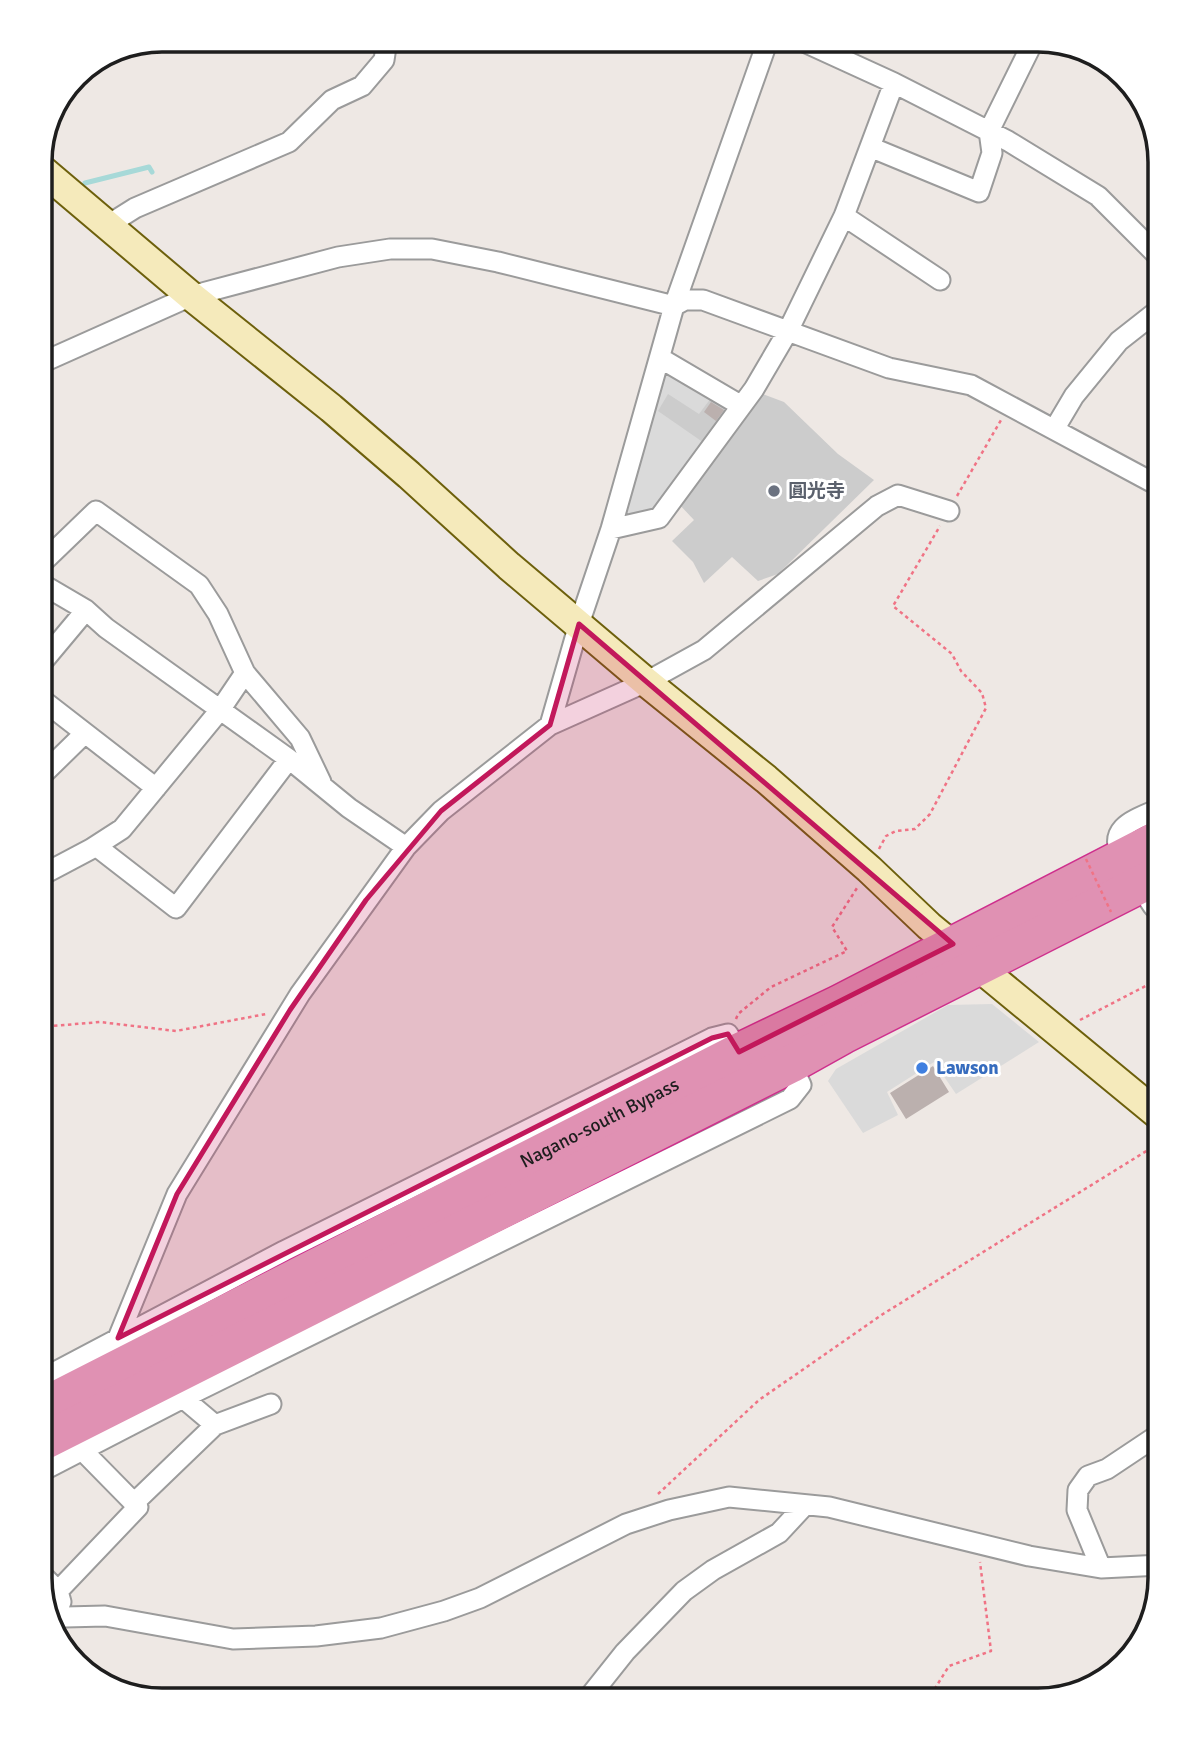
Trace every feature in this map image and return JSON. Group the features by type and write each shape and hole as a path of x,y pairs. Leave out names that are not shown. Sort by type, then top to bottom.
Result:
{"highway":[{"name":"Nagano-south Bypass","path":"52,1460 305,1290 733,1043 966,955 1146,880"},
{"name":"Nagano-south Bypass","path":"52,1403 305,1290 791,1064 843,1035 966,955"}],"street":[{"path":"108,225 135,208 289,142 332,100 362,86 384,60 385,52"},
{"path":"550,725 579,624 611,529 674,306 764,53"},
{"path":"843,53 894,83 989,131 1098,196 1148,246"},
{"path":"870,147 979,192 992,153 989,131 1028,53"},
{"path":"611,529 659,518 754,389 788,331 844,216 894,83"},
{"path":"53,179 191,296 331,408 509,566 766,779 869,869 929,926 1148,1106"},
{"path":"844,216 940,280"},
{"path":"53,357 191,296 338,257 390,249 432,248 674,306 685,300 703,300 889,368 971,385 1148,480"},
{"path":"1055,428 1074,396 1119,341 1148,318"},
{"path":"660,358 740,405"},
{"path":"118,1338 177,1194 290,1010 405,847 441,811 550,725 646,682 704,650 877,506 898,495 948,511"},
{"path":"53,553 96,511 199,585 218,614 245,673 300,738 323,786"},
{"path":"53,590 86,610 106,628 289,759 405,847"},
{"path":"53,650 86,610"},
{"path":"52,869 122,829 220,709 245,673"},
{"path":"53,708 156,788"},
{"path":"53,765 85,733"},
{"path":"96,846 176,908 289,759"},
{"path":"1146,880 1116,845 1122,828 1148,814"},
{"path":"52,1373 118,1338 305,1290"},
{"path":"52,1462 82,1450 183,1398 305,1290"},
{"path":"183,1398 215,1425"},
{"path":"134,1503 215,1425 271,1404"},
{"path":"1101,1568 1077,1510 1078,1490 1088,1476 1107,1469 1148,1442"},
{"path":"58,1613 58,1591 138,1507 82,1450"},
{"path":"60,1618 105,1616 233,1639 316,1636 381,1628 480,1598 626,1524 669,1510 729,1497 829,1507 978,1545 1101,1568 1148,1566"},
{"path":"596,1688 625,1652 684,1591 713,1570 779,1533 805,1505"},
{"path":"52,1585 58,1591"}],"path":[{"path":"733,1043 738,1014 771,987 847,951 832,927 869,869 886,836 896,831 915,829 930,814 986,708 982,693 961,671 952,654 893,606 1010,405"},
{"path":"1086,859 1111,912"},
{"path":"1058,1032 1148,985"},
{"path":"52,1026 100,1022 176,1031 290,1010"},
{"path":"657,1495 771,1392 883,1314 1148,1150"},
{"path":"935,1688 949,1666 991,1651 978,1545"}],"highlighted area":[{"path":"579,624 953,944 739,1052 728,1034 712,1038 118,1338 177,1194 290,1010 366,900 441,811 550,725"}],"shaded area":[{"path":"666,365 734,408 659,513 624,522"},
{"path":"666,365 714,394 699,414 668,394 658,411 707,445 659,513 619,521"},
{"name":"圓光寺","path":"757,392 784,402 838,454 874,480 778,574 758,581 732,557 704,583 693,562 672,541 694,520 677,502"},
{"path":"992,1004 1039,1042 956,1094 934,1062 887,1092 898,1115 863,1133 828,1081 836,1069 948,1005"}],"building":[{"path":"711,402 724,410 716,421 704,412"},
{"path":"933,1066 949,1092 906,1119 890,1093"}],"waterway":[{"path":"85,183 149,167 152,172"}],"place":[{"name":"圓光寺","path":"774,491"},
{"name":"Lawson","path":"922,1068"}]}
